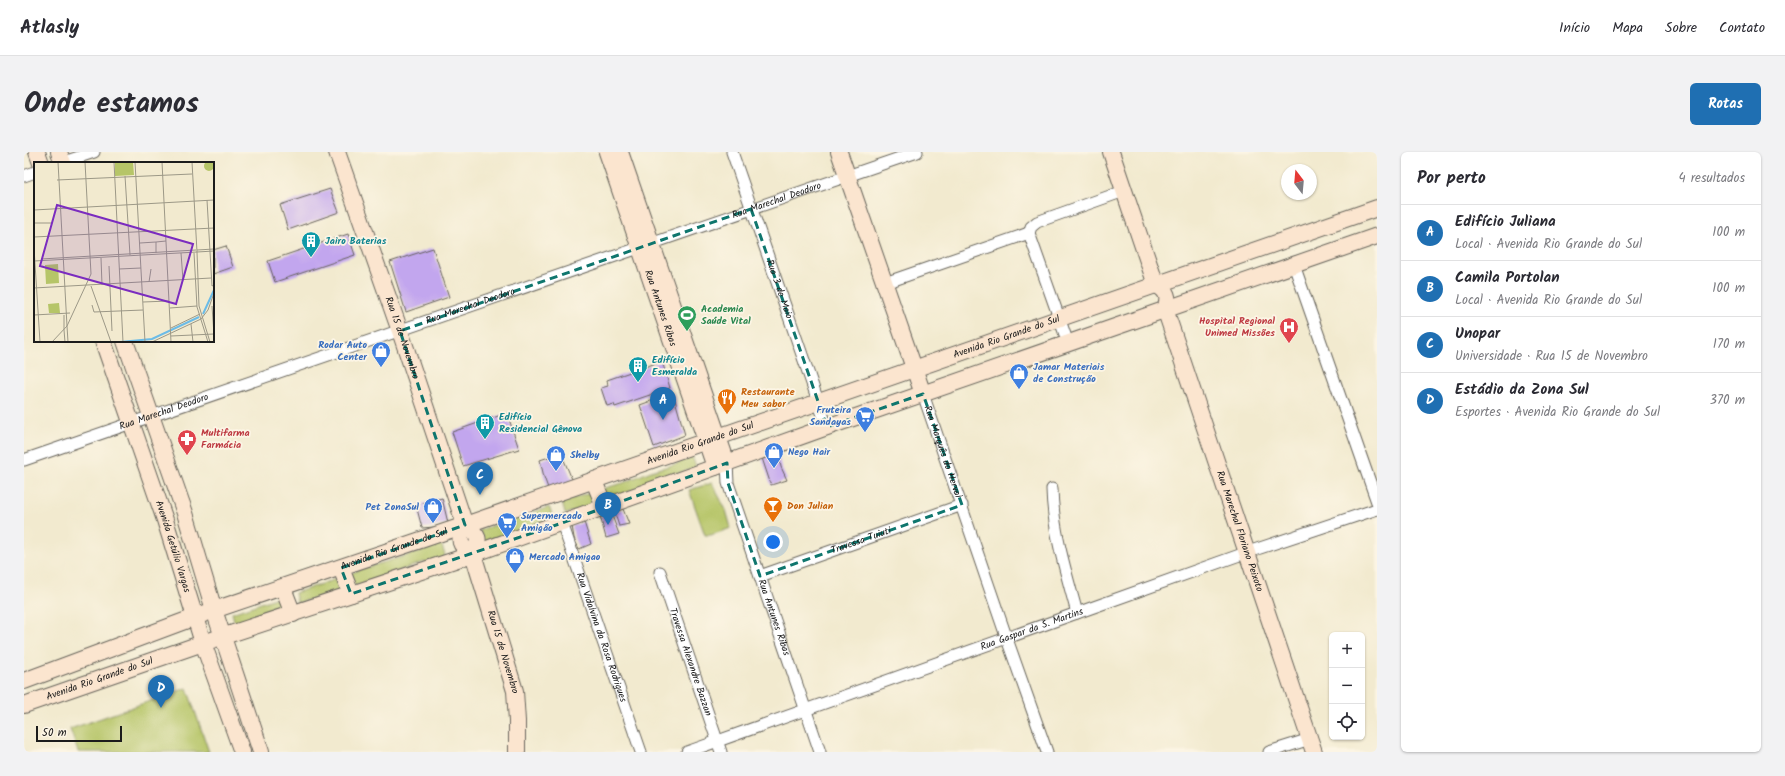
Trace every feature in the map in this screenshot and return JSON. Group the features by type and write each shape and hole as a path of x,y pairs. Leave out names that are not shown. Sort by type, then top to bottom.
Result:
{"main road":[{"path":"38,152 41,162"},
{"name":"Rua 15 de Novembro","path":"337,152 400,331 465,525 474,531 478,538 478,546 474,554 515,691 518,721 517,752"},
{"name":"Rua Antunes Ribas","path":"608,152 646,246 721,465"},
{"name":"Rua Antunes Ribas","path":"620,152 646,246"},
{"name":"Rua Marquês do Herval","path":"839,152 923,394"},
{"name":"Rua Marechal Floriano Peixoto","path":"1111,152 1156,285 1153,293 1154,300 1158,307 1165,309 1312,745"},
{"name":"Avenida Rio Grande do Sul","path":"24,681 214,610 283,588 713,440 915,368 1377,208"},
{"name":"Avenida Rio Grande do Sul","path":"24,705 203,643 474,554 827,427 1377,236"},
{"path":"1256,250 1264,275"},
{"name":"Avenida Getúlio Vargas","path":"103,342 165,520 203,643 242,752"},
{"path":"125,342 185,513 214,610 261,752"},
{"path":"594,480 605,508"},
{"path":"165,520 185,513"},
{"path":"341,568 351,594"},
{"path":"283,588 293,614"},
{"path":"117,647 126,670"}],"street":[{"path":"62,160 94,152"},
{"name":"Rua 3 de Maio","path":"732,152 827,427"},
{"name":"Rua Marechal Deodoro","path":"24,460 917,152"},
{"path":"24,176 34,172"},
{"path":"1068,343 1029,233 1031,227 1037,222 1124,191"},
{"path":"885,283 1029,233"},
{"path":"1294,265 1377,502"},
{"name":"Rua Marquês do Herval","path":"923,394 962,504 1006,639 1047,752"},
{"name":"Rua Antunes Ribas","path":"721,465 820,752"},
{"path":"1052,489 1052,513 1056,536 1077,613"},
{"name":"Travessa Tuiuti","path":"760,576 962,504"},
{"name":"Rua Gaspar da S. Martins","path":"687,752 1248,552 1377,509"},
{"name":"Rua Vidalvina da Rosa Rodrigues","path":"562,523 641,752"},
{"name":"Travessa Alexandre Bazzan","path":"660,572 721,752"},
{"path":"1269,752 1312,745"}],"highlighted area":[{"path":"751,209 827,427 923,394 962,505 760,576 728,483 727,463 562,523 351,594 341,568 465,525 400,331"}],"green space":[{"path":"692,456 696,467 605,500 598,490 623,483 651,471 676,464"},
{"path":"712,483 726,510 731,528 711,535 705,535 689,490"},
{"path":"596,491 600,503 565,514 562,502"},
{"path":"549,507 553,517 485,543 480,530"},
{"path":"441,543 445,555 440,562 424,562 355,586 350,574 358,570 429,549"},
{"path":"339,578 344,591 297,603 295,593"},
{"path":"279,596 285,608 235,624 232,613"},
{"path":"187,688 209,752 78,752 70,729"}],"building":[{"path":"330,189 339,212 288,230 280,205"},
{"name":"Jairo Baterias","path":"348,234 355,255 275,282 268,261"},
{"path":"226,246 233,267 214,274 214,250"},
{"path":"433,248 449,297 406,312 390,262"},
{"name":"Edifício Esmeralda","path":"662,361 670,388 615,407 614,404 607,406 601,388 608,386 607,380"},
{"path":"673,393 685,435 654,447 640,405"},
{"name":"Edifício Residencial Gênova","path":"507,413 519,449 463,466 452,432"},
{"name":"Shelby","path":"561,453 574,484 549,491 540,460"},
{"name":"Nego Hair","path":"778,453 781,467 787,480 771,485 762,458"},
{"path":"442,498 448,523 434,527 422,528 416,505"},
{"path":"623,509 629,524 619,526 614,511"},
{"path":"611,513 619,534 606,538 600,516"},
{"path":"584,522 591,544 579,549 574,538 572,526"}],"place":[{"name":"Jairo Baterias","path":"311,258"},
{"name":"Academia Saúde Vital","path":"687,332"},
{"name":"Hospital Regional Unimed Missões","path":"1289,344"},
{"name":"Rodar Auto Center","path":"381,368"},
{"name":"Edifício Esmeralda","path":"638,383"},
{"name":"Jamar Materiais de Construção","path":"1019,390"},
{"name":"Restaurante Meu sabor","path":"727,415"},
{"name":"Edifício Juliana","path":"663,420"},
{"name":"Fruteira Sandayas","path":"865,433"},
{"name":"Edifício Residencial Gênova","path":"485,440"},
{"name":"Multifarma Farmácia","path":"187,456"},
{"name":"Nego Hair","path":"774,469"},
{"name":"Shelby","path":"556,472"},
{"name":"Unopar","path":"480,495"},
{"name":"Don Julian","path":"773,523"},
{"name":"Pet ZonaSul","path":"433,524"},
{"name":"Camila Portolan","path":"608,525"},
{"name":"Supermercado Amigão","path":"507,539"},
{"name":"Mercado Amigao","path":"515,574"},
{"name":"Estádio da Zona Sul","path":"161,708"}]}
